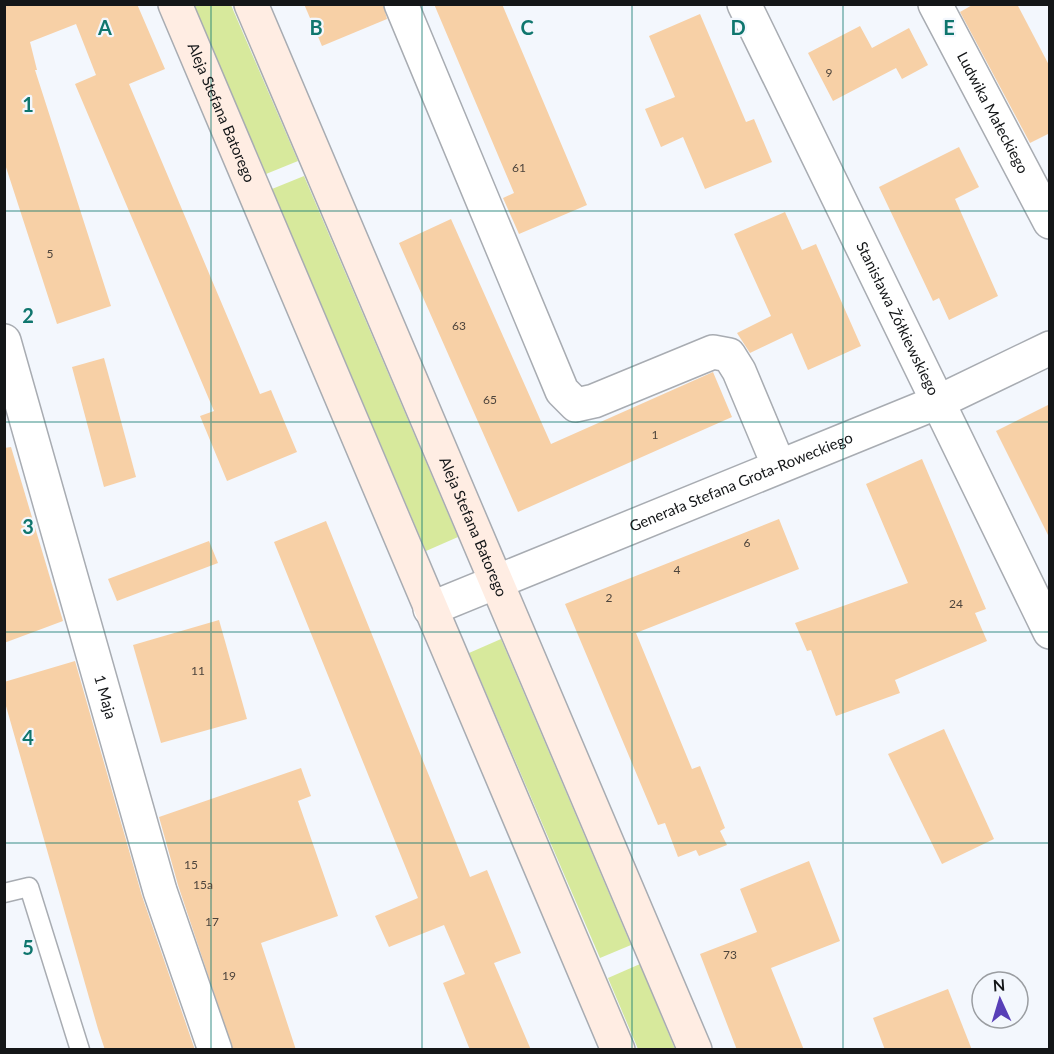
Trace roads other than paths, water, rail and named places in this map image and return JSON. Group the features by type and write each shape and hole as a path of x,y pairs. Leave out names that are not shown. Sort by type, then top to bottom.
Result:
{"street":[{"name":"Aleja Stefana Batorego","path":"175,4 618,1050"},
{"name":"Aleja Stefana Batorego","path":"251,4 695,1050"},
{"path":"401,4 562,391 576,405 594,401 713,352 729,355 739,371 778,464"},
{"name":"Stanisława Żółkiewskiego","path":"744,4 1050,632"},
{"name":"Ludwika Małeckiego","path":"935,4 1050,222"},
{"name":"1 Maja","path":"4,341 160,891 215,1050"},
{"name":"Generała Stefana Grota-Roweckiego","path":"430,609 778,464 938,402 1050,348"}],"lane":[{"path":"4,894 29,887 80,1050"}]}
